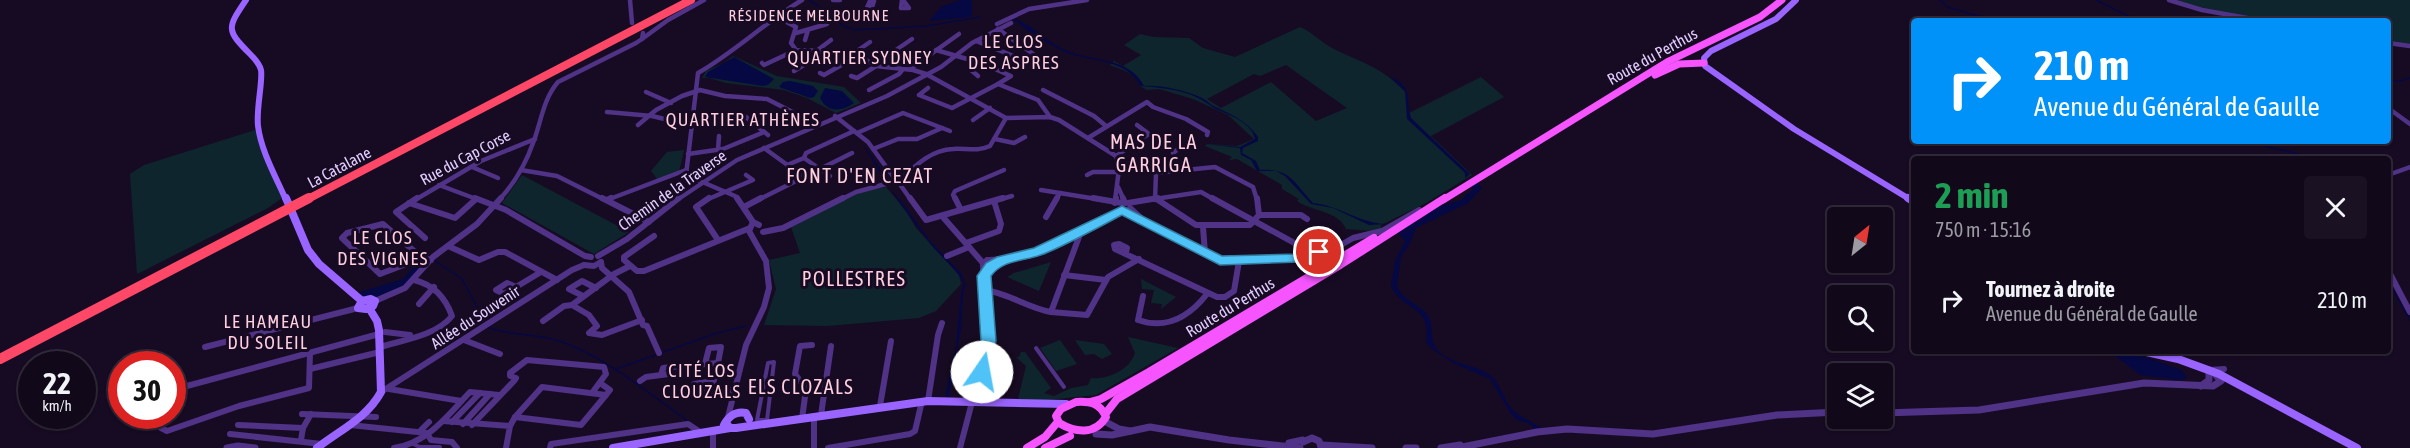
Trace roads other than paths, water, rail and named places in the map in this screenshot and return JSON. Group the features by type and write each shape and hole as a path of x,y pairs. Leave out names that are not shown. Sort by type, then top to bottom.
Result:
{"highway":[{"name":"La Catalane","path":"0,353 637,29 684,0"},
{"name":"La Catalane","path":"0,359 691,0"}],"main road":[{"path":"246,0 232,22 232,33 240,46 257,62 261,77 257,104 259,132 293,217 315,260 360,305 368,299 372,304 382,333 380,349 385,391 373,405 320,446"},
{"name":"Route du Perthus","path":"1106,417 1117,399 1340,265 1676,57 1760,17 1782,0"},
{"path":"1796,0 1776,19 1711,51 1704,58 1704,63 1714,75 1794,129 1911,200"},
{"path":"1631,84 1641,82 1671,66 1704,63"},
{"name":"Route du Perthus","path":"1090,402 1101,399 1168,362 1476,179"},
{"path":"2145,354 2216,375 2308,421"},
{"path":"2151,354 2246,387 2357,448"},
{"path":"728,422 760,424 925,401 1034,404 1090,402 1097,404 1106,417 1096,434 1079,438 1064,434 1050,410 1034,404"},
{"path":"1027,448 1045,437 1069,404"},
{"path":"617,448 663,444 713,432 739,412 746,413 745,423"},
{"path":"1045,448 1070,436"}],"street":[{"path":"630,0 637,29"},
{"path":"372,304 396,293 414,280 431,260 477,224 495,206 521,170 535,139 550,91 558,82 637,29 668,20 704,0"},
{"path":"728,422 746,345 761,314 769,288 766,261 744,207 737,198 686,175 698,76 705,68 729,55 775,16 802,0"},
{"path":"834,0 840,0"},
{"path":"976,41 1026,61 1035,59 1036,56 997,27 1005,18 1043,2 1087,0"},
{"path":"2169,0 2202,10 2247,18"},
{"path":"775,16 794,24 796,33 791,43 796,50"},
{"name":"Chemin de la Traverse","path":"595,259 702,182 737,160 816,124 887,96 928,75 997,27 1011,23"},
{"path":"796,33 827,24"},
{"path":"805,40 808,30"},
{"path":"910,69 959,34"},
{"path":"851,76 856,78 912,39"},
{"path":"815,52 831,40"},
{"path":"820,73 824,75 857,54 870,42"},
{"path":"2391,43 2410,46"},
{"path":"762,63 764,65 796,50 857,54 875,65 910,69 928,75 1006,118 1050,117"},
{"path":"928,88 919,94 952,108 999,84 1010,75 981,63 936,50"},
{"path":"794,71 825,52"},
{"path":"978,76 971,70 981,63"},
{"path":"869,90 899,74 903,69"},
{"path":"999,84 1038,100 1050,117 1088,138 1117,159 1156,172 1215,167 1253,187 1256,191 1259,215 1250,225 1203,227 1155,200"},
{"path":"1043,90 1094,116 1106,126"},
{"path":"638,125 648,116 696,91 768,99 816,124"},
{"path":"646,92 672,103"},
{"path":"1038,100 1050,94"},
{"path":"1088,138 1147,102 1153,107 1195,124 1208,132 1207,135"},
{"path":"973,120 990,108"},
{"path":"2391,110 2410,124"},
{"path":"607,112 673,121 736,115 746,117 766,133 718,150 688,154"},
{"path":"787,165 804,158 806,153 903,113 950,131"},
{"path":"835,116 873,149 894,182 926,220 1012,196"},
{"path":"654,236 624,257 636,271 644,271 741,232 783,228 856,192 894,182 930,155 948,150 977,151 991,146 1006,118"},
{"path":"1117,159 1149,134 1137,125"},
{"path":"873,149 898,139 917,139 942,128"},
{"path":"718,150 719,136"},
{"path":"995,139 1014,143 1025,137"},
{"name":"Rue du Cap Corse","path":"409,203 506,149 535,139"},
{"path":"764,147 804,177"},
{"path":"1177,150 1173,153 1177,170"},
{"path":"744,207 852,153"},
{"path":"804,158 830,176"},
{"path":"1117,159 1118,187 1123,206"},
{"path":"472,167 498,178"},
{"path":"2391,174 2410,167"},
{"path":"521,170 557,176 649,222"},
{"path":"607,200 686,170"},
{"path":"961,210 953,195 955,191 1004,170"},
{"path":"1087,175 1093,172 1119,172"},
{"path":"1155,200 1156,172"},
{"path":"718,240 696,207 753,180 746,175"},
{"path":"439,185 495,206 595,259 629,292 659,353"},
{"path":"1118,187 1123,206"},
{"path":"1041,190 1123,206 1140,220 1220,260 1299,258 1349,237"},
{"path":"942,216 978,256 989,263 1039,251 1123,206 1201,192 1320,257 1326,255 1335,246 1353,238 1382,231 1444,196"},
{"path":"1046,217 1060,193"},
{"path":"425,238 396,212 409,203 455,218 476,199"},
{"path":"947,256 997,233 1002,225 994,201"},
{"path":"1259,215 1302,215 1307,219"},
{"path":"422,258 380,274 342,238 347,233 383,224 387,225 422,258 431,260"},
{"path":"1203,227 1204,253"},
{"path":"1052,312 1079,237 1076,233"},
{"path":"448,246 479,260 502,251 557,280"},
{"path":"1126,252 1207,294 1222,299 1230,296 1235,289 1239,261"},
{"path":"595,259 594,266 595,259"},
{"name":"Allée du Souvenir","path":"385,391 557,280 595,259"},
{"path":"985,290 994,291 1034,309 1087,315 1094,307 1106,280 1139,260"},
{"path":"960,448 974,402 988,341 984,276 989,263"},
{"path":"543,321 564,306 572,305 630,266"},
{"path":"516,288 541,272"},
{"path":"1064,275 1106,280"},
{"path":"2391,276 2410,312"},
{"path":"310,369 380,349 441,327 450,320 451,311 434,288 427,282 414,280"},
{"path":"583,296 569,289 582,281 596,288"},
{"path":"418,304 434,288"},
{"path":"1143,296 1138,320 1167,324 1187,315 1207,294"},
{"path":"205,347 360,305"},
{"path":"572,305 593,318 602,335 642,320"},
{"path":"828,448 910,434 915,430 925,401 942,323"},
{"path":"186,386 382,333 414,336"},
{"path":"464,340 500,354"},
{"path":"880,406 891,341"},
{"path":"802,419 806,389 795,374 800,346 812,345"},
{"path":"705,364 709,348 721,346 711,392"},
{"path":"814,448 831,346"},
{"path":"1036,348 1064,387"},
{"path":"186,424 239,406 309,388 310,353"},
{"path":"472,424 516,378 510,376 510,373 530,359 604,367 606,374 592,393"},
{"path":"774,362 770,390 767,420 755,420 768,363 774,362"},
{"path":"640,381 646,376 661,375 663,368 717,363"},
{"path":"1893,413 1979,410 2144,383 2198,387 2220,383 2216,375 2198,387"},
{"path":"713,381 694,384 692,394 736,389"},
{"path":"515,417 581,425 610,390 600,383"},
{"path":"506,448 510,426 515,417 543,387 606,395"},
{"path":"385,391 461,401"},
{"path":"394,448 413,444 428,436 470,392 499,395"},
{"path":"452,422 480,393"},
{"path":"463,424 490,394"},
{"path":"733,401 739,412"},
{"path":"1440,448 1567,429 1653,434 1777,415 1827,413"},
{"path":"302,414 376,417"},
{"path":"301,440 303,428 311,414"},
{"path":"1106,417 1119,429 1131,431"},
{"path":"443,421 510,426"},
{"path":"419,432 429,422"},
{"path":"550,446 688,424 700,432 699,434"},
{"path":"238,425 303,428"},
{"path":"348,425 427,433 431,440 440,446"},
{"path":"1096,434 1112,435 1150,427 1268,445 1302,446 1314,438 1321,447 1372,448"},
{"path":"713,432 713,448"},
{"path":"230,434 301,440 320,446"},
{"path":"617,448 622,434"},
{"path":"1457,448 1488,441"},
{"path":"413,444 420,447 440,446 452,442 457,448"},
{"path":"227,448 238,446 255,448"},
{"path":"1406,448 1416,448"}],"waterway":[{"path":"809,0 820,7 833,21 854,30 926,26 980,17"},
{"path":"1940,0 1947,7 1985,18"},
{"path":"2096,0 2132,18"},
{"path":"2391,80 2400,81 2410,78"},
{"path":"2256,144 2301,156"},
{"path":"434,260 462,279 485,322"},
{"path":"2391,286 2410,320"},
{"path":"616,369 717,333 746,326"},
{"path":"487,327 555,340 572,346 624,375 688,421"}],"district":[{"name":"RÉSIDENCE MELBOURNE","path":"809,15"},
{"name":"LE CLOS DES ASPRES","path":"1014,51"},
{"name":"QUARTIER SYDNEY","path":"860,57"},
{"name":"QUARTIER ATHÈNES","path":"743,119"},
{"name":"MAS DE LA GARRIGA","path":"1154,152"},
{"name":"FONT D'EN CEZAT","path":"860,175"},
{"name":"LE CLOS DES VIGNES","path":"383,247"},
{"name":"POLLESTRES","path":"854,278"},
{"name":"LE HAMEAU DU SOLEIL","path":"268,331"},
{"name":"CITÉ LOS CLOUZALS","path":"702,380"},
{"name":"ELS CLOZALS","path":"801,386"}]}
